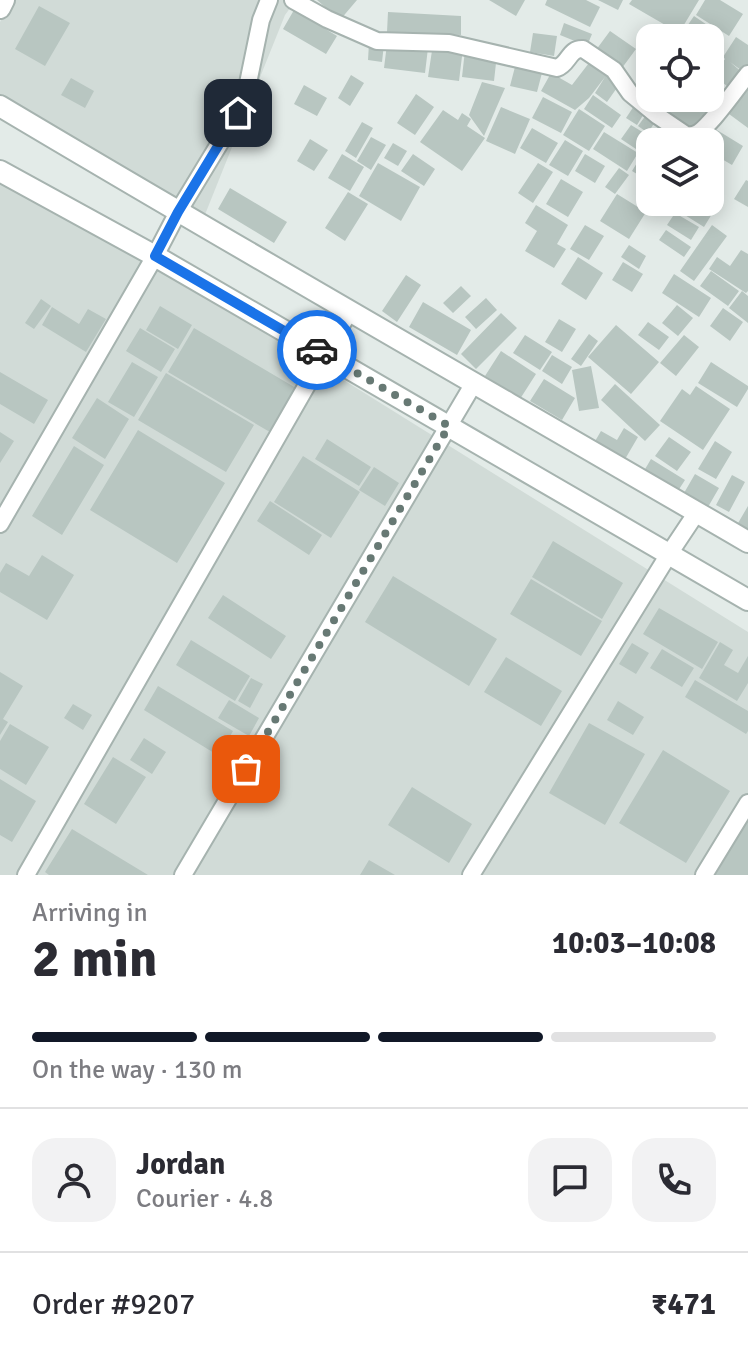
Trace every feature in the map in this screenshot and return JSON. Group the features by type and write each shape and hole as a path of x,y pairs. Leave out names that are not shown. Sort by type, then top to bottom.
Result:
{"street":[{"path":"0,8 4,0"},
{"path":"0,524 238,113 247,88 261,20 269,0"},
{"path":"293,0 377,41 449,43 557,68 572,52 583,49 614,70 630,93 658,116 691,136 708,124 748,74"},
{"path":"0,106 748,542"},
{"path":"0,171 155,256 748,600"},
{"path":"26,875 350,310"},
{"path":"183,875 474,383"},
{"path":"471,875 697,512"},
{"path":"704,875 748,803"}],"shaded area":[{"path":"11,0 296,0 285,15 198,232 0,108 0,22"},
{"path":"0,166 748,632 748,875 0,875"}],"building":[{"path":"317,0 357,0 340,20"},
{"path":"489,0 525,0 516,16"},
{"path":"547,0 586,0 600,7 590,27 545,5"},
{"path":"598,0 623,0 618,10"},
{"path":"632,0 699,0 684,24 663,24 629,4"},
{"path":"705,0 720,0 743,14 729,36 724,33 724,24 710,24 696,15"},
{"path":"39,6 70,23 45,66 15,49"},
{"path":"294,10 337,36 326,54 283,29"},
{"path":"388,12 461,16 461,35 387,32"},
{"path":"694,16 706,24 689,24"},
{"path":"564,23 592,34 587,46 560,35"},
{"path":"610,31 636,49 622,68 596,50"},
{"path":"533,33 557,36 554,56 530,52"},
{"path":"736,37 748,45 748,69 745,73 730,62 744,74 732,90 724,84 724,55"},
{"path":"369,43 384,44 382,62 368,60"},
{"path":"387,44 428,48 425,73 384,68"},
{"path":"433,44 463,48 459,81 428,77"},
{"path":"465,50 497,54 494,81 462,77"},
{"path":"592,59 621,82 607,102 595,93 605,77 575,110 541,91 551,73 572,85"},
{"path":"516,63 543,69 537,92 510,86"},
{"path":"351,75 364,83 350,106 338,98"},
{"path":"71,78 94,91 85,108 61,95"},
{"path":"482,82 505,88 484,136 469,115"},
{"path":"304,85 327,98 317,116 294,104"},
{"path":"748,88 748,128 729,114"},
{"path":"416,94 434,107 415,135 397,123"},
{"path":"593,95 621,115 612,128 584,109"},
{"path":"543,97 572,112 561,133 532,118"},
{"path":"634,106 636,112 645,112 637,125 626,118"},
{"path":"501,107 530,119 515,154 486,141"},
{"path":"579,109 605,126 589,151 563,135"},
{"path":"443,110 458,120 462,113 471,119 467,126 485,138 462,171 420,142"},
{"path":"648,112 658,117 651,128 638,126"},
{"path":"706,112 695,128 682,128 661,114"},
{"path":"362,122 373,128 356,158 345,151"},
{"path":"631,125 636,128 636,149 621,139"},
{"path":"532,128 558,143 546,163 520,148"},
{"path":"604,132 636,152 636,156 627,171 593,149"},
{"path":"724,134 743,146 732,165 724,160"},
{"path":"371,137 386,145 371,170 357,161"},
{"path":"310,139 328,150 314,171 297,161"},
{"path":"565,140 583,151 568,176 549,165"},
{"path":"393,143 407,151 398,166 384,158"},
{"path":"342,154 364,167 350,191 328,178"},
{"path":"413,154 435,169 424,186 401,171"},
{"path":"585,154 605,166 595,183 575,171"},
{"path":"378,163 420,187 401,221 359,196"},
{"path":"538,163 553,172 533,203 518,193"},
{"path":"619,168 629,175 615,194 605,187"},
{"path":"561,179 583,192 568,217 546,204"},
{"path":"748,181 748,207 734,199"},
{"path":"230,188 287,222 274,243 218,209"},
{"path":"348,192 368,204 345,241 325,228"},
{"path":"617,194 636,206 636,216 643,216 629,239 600,221"},
{"path":"536,205 568,225 557,244 566,249 554,268 525,251 537,231 525,223"},
{"path":"673,216 680,216 699,227 691,240 667,225"},
{"path":"686,216 711,216 704,227"},
{"path":"585,225 604,236 589,260 570,249"},
{"path":"712,225 727,236 694,281 680,271"},
{"path":"666,230 691,247 684,257 659,240"},
{"path":"629,245 646,256 639,269 621,257"},
{"path":"741,250 748,254 746,293 709,269 717,257 730,266"},
{"path":"578,257 603,273 586,300 561,284"},
{"path":"623,262 643,274 632,292 612,280"},
{"path":"711,271 739,291 728,306 700,286"},
{"path":"674,274 711,298 699,317 662,293"},
{"path":"406,275 421,285 397,322 382,311"},
{"path":"461,286 471,296 453,313 443,303"},
{"path":"742,291 748,296 748,323 729,308"},
{"path":"486,298 497,310 476,329 465,317"},
{"path":"41,299 51,306 34,329 25,323"},
{"path":"423,302 471,330 457,355 409,327"},
{"path":"677,305 693,318 678,336 662,323"},
{"path":"160,306 192,325 178,349 146,330"},
{"path":"52,307 79,324 88,309 106,319 86,352 42,325"},
{"path":"723,308 743,322 730,341 710,326"},
{"path":"501,313 517,328 476,369 461,354"},
{"path":"559,319 576,329 562,352 545,342"},
{"path":"648,322 669,337 659,350 638,335"},
{"path":"616,325 659,362 631,394 588,357"},
{"path":"140,328 175,349 161,372 126,351"},
{"path":"194,328 301,391 275,435 168,372"},
{"path":"589,334 598,341 581,366 571,359"},
{"path":"525,335 552,352 540,370 513,353"},
{"path":"684,335 699,347 676,376 660,363"},
{"path":"501,351 536,374 520,399 485,376"},
{"path":"552,355 572,367 562,384 542,371"},
{"path":"132,362 158,377 134,417 108,402"},
{"path":"711,362 748,386 737,407 698,383"},
{"path":"591,366 599,408 579,411 572,370"},
{"path":"0,372 48,400 34,424 0,404"},
{"path":"166,373 254,425 226,472 138,420"},
{"path":"544,379 575,398 562,420 530,401"},
{"path":"615,384 660,425 645,441 601,400"},
{"path":"696,386 730,409 703,450 660,421 682,389 690,395"},
{"path":"97,398 129,419 105,459 72,438"},
{"path":"624,428 638,437 621,466 591,448 601,431 617,440"},
{"path":"138,430 225,483 177,563 90,510"},
{"path":"0,432 14,441 0,463"},
{"path":"669,437 691,452 677,471 655,456"},
{"path":"327,439 371,467 359,486 315,459"},
{"path":"715,441 732,452 716,479 698,469"},
{"path":"74,446 104,465 62,535 32,516"},
{"path":"303,456 360,492 331,538 274,502"},
{"path":"651,459 685,480 674,497 641,476"},
{"path":"374,467 399,483 385,506 359,490"},
{"path":"695,474 719,488 708,507 684,493"},
{"path":"732,475 745,482 729,512 716,505"},
{"path":"270,501 322,535 309,555 257,521"},
{"path":"748,506 748,539 734,530"},
{"path":"553,541 623,583 602,619 532,577"},
{"path":"42,555 74,575 47,620 0,592 0,573 6,563 29,576"},
{"path":"393,576 497,639 469,686 365,622"},
{"path":"531,579 602,621 581,656 510,614"},
{"path":"223,595 286,636 271,659 208,618"},
{"path":"659,608 718,642 702,669 643,634"},
{"path":"191,640 250,676 235,701 176,665"},
{"path":"720,642 733,650 724,665 738,673 748,656 748,683 737,701 699,678"},
{"path":"632,643 649,653 636,674 619,664"},
{"path":"662,649 694,668 682,687 650,668"},
{"path":"506,657 562,691 541,726 484,692"},
{"path":"0,672 23,686 3,719 8,722 0,735"},
{"path":"251,678 263,684 250,708 238,701"},
{"path":"695,680 748,711 746,734 685,697"},
{"path":"158,686 233,731 219,756 144,710"},
{"path":"229,700 259,718 249,736 218,718"},
{"path":"618,701 644,717 633,735 607,720"},
{"path":"73,704 92,715 83,730 64,718"},
{"path":"589,723 645,754 605,825 549,793"},
{"path":"10,724 49,747 26,785 0,769 0,741"},
{"path":"144,738 166,752 152,774 130,760"},
{"path":"663,750 730,791 686,863 619,823"},
{"path":"113,757 146,777 116,824 84,804"},
{"path":"0,779 36,801 12,842 0,835"},
{"path":"412,787 472,824 449,863 388,825"},
{"path":"748,813 748,875 710,875"},
{"path":"72,829 148,875 49,875 45,872"},
{"path":"369,860 395,875 360,875"}],"way so far":[{"path":"246,769 449,426 317,350"}],"route":[{"path":"238,113 155,256 317,350"}]}
